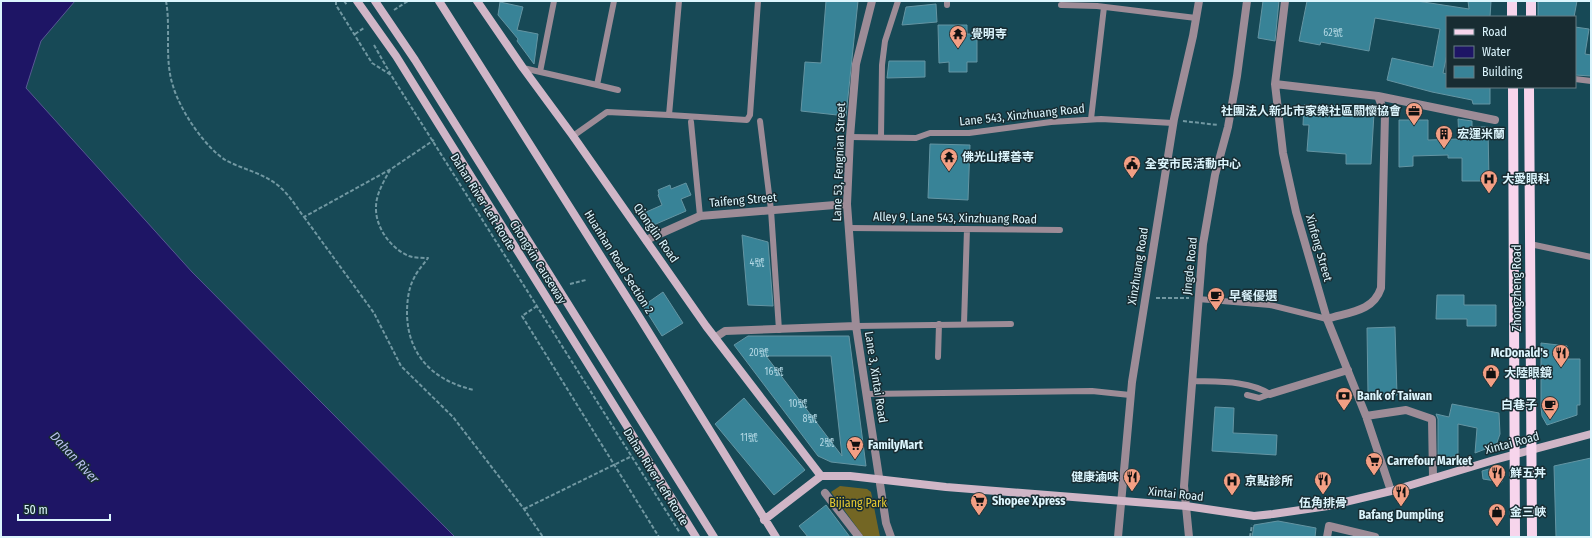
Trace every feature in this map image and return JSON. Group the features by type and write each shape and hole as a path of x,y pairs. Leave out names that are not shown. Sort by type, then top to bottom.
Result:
{"main road":[{"path":"1512,1 1512,16"},
{"path":"1531,1 1531,16"},
{"name":"Zhongzheng Road","path":"1513,88 1515,537"},
{"name":"Zhongzheng Road","path":"1529,88 1530,451 1532,537"}],"street":[{"name":"Chongxin Causeway","path":"357,1 396,56 696,537"},
{"name":"Chongxin Causeway","path":"375,1 415,60 714,537"},
{"name":"Huanhan Road Section 2","path":"439,1 638,315 764,520 776,537"},
{"name":"Lane 53, Fengnian Street","path":"856,326 847,204 850,136 856,64 872,1"},
{"name":"Xinzhuang Road","path":"1118,537 1130,395 1174,121 1199,1"},
{"name":"Jingde Road","path":"1189,537 1184,486 1203,244 1215,175 1228,127 1237,76 1247,1"},
{"name":"Xinfeng Street","path":"1285,1 1276,84 1283,153 1296,212 1327,319 1366,416 1391,491"},
{"name":"Qionglin Road","path":"481,3 523,68 716,338 821,476"},
{"path":"1276,84 1378,96 1495,120"},
{"path":"1327,319 1372,304 1378,297 1381,288 1385,114 1378,96"},
{"name":"Taifeng Street","path":"646,240 700,216 847,204"},
{"path":"716,338 725,331 856,326"},
{"name":"Lane 3, Xintai Road","path":"856,326 886,524 891,537"},
{"path":"1270,394 1348,370"},
{"path":"1366,416 1406,410 1432,419 1433,478"},
{"name":"Xintai Road","path":"821,476 850,476 1121,505 1186,506 1254,516 1328,506 1391,491 1515,454 1591,434"},
{"path":"764,520 821,476"},
{"path":"825,493 859,537"},
{"path":"1327,537 1329,526 1375,537"}],"lane":[{"path":"540,72 554,1"},
{"path":"597,85 614,1"},
{"path":"669,115 678,1"},
{"path":"573,136 607,112 747,120 750,115 758,1"},
{"path":"881,137 882,64 885,41 898,1"},
{"path":"1061,5 1104,7 1196,18"},
{"path":"1091,119 1104,7"},
{"path":"523,68 618,90"},
{"path":"1576,79 1591,81"},
{"name":"Lane 543, Xinzhuang Road","path":"850,136 916,138 930,133 969,133 1052,122 1091,119 1174,121"},
{"path":"760,121 771,210 779,330"},
{"path":"691,122 700,216"},
{"name":"Alley 9, Lane 543, Xinzhuang Road","path":"849,228 1060,230"},
{"path":"964,324 967,229"},
{"path":"1530,244 1591,257"},
{"path":"1198,299 1270,305 1327,319"},
{"path":"938,357 939,324"},
{"path":"856,326 1011,324"},
{"path":"1192,381 1241,384 1261,388 1270,394"},
{"path":"867,394 1092,391 1130,395"},
{"path":"1247,395 1259,398 1270,394"}],"path":[{"path":"166,1 170,71 174,91 182,108 210,148 226,160 262,176 281,188 374,313 401,366 453,417 524,509 543,537"},
{"path":"336,1 336,5 372,63 391,75"},
{"path":"344,1 348,6"},
{"path":"361,23 365,28"},
{"name":"Dahan River Left Route","path":"372,41 391,75 434,140 683,537"},
{"path":"1174,121 1228,127"},
{"path":"304,217 391,168 434,140"},
{"path":"391,168 382,185 376,207 380,228 392,244 410,256 428,258 414,279 407,303 407,324 412,345 425,364 441,378 456,386 474,390"},
{"path":"570,284 586,280"},
{"path":"1145,297 1198,299"},
{"path":"538,306 522,316 659,537"},
{"path":"524,509 632,456"}],"green space":[{"name":"Bijiang Park","path":"840,486 867,489 871,492 880,537 864,537 831,492"}],"water":[{"name":"Dahan River","path":"1,1 75,1 41,41 26,88 192,272 455,537 1,537"}],"building":[{"path":"826,1 858,1 846,116 801,111 805,62 821,63"},
{"path":"1263,1 1279,1 1275,41 1258,38"},
{"path":"1307,1 1417,1 1469,9 1468,1 1491,1 1490,16 1446,16 1446,59 1443,73 1446,74 1446,88 1490,88 1490,104 1473,104 1472,100 1432,92 1387,80 1392,58 1433,67 1440,29 1375,18 1369,51 1321,42 1320,45 1299,41"},
{"path":"1538,1 1577,1 1574,16 1538,16"},
{"path":"500,2 523,7 517,30 538,34 534,64 517,41 518,39 498,15"},
{"path":"936,4 937,22 902,25 906,7"},
{"name":"覺明寺","path":"938,25 967,25 967,34 977,34 977,62 967,62 967,72 949,72 949,62 939,63"},
{"path":"1576,27 1589,29 1585,54 1591,55 1591,76 1576,75"},
{"path":"889,61 925,61 925,77 887,78"},
{"path":"1304,105 1339,106 1339,112 1374,113 1371,164 1346,164 1346,154 1307,151 1309,125 1303,125"},
{"name":"宏運米蘭","path":"1458,119 1472,121 1472,127 1488,127 1489,181 1462,181 1462,158 1448,158 1448,155 1413,156 1413,166 1399,167 1399,120 1428,120 1428,140 1459,139"},
{"name":"佛光山擇善寺","path":"930,144 970,145 968,200 928,198"},
{"path":"686,183 691,195 681,199 686,211 649,227 644,213 662,205 658,195 658,190 670,185 671,189"},
{"path":"742,235 768,242 773,306 748,305"},
{"path":"663,292 683,323 662,336 643,306"},
{"path":"1437,295 1464,295 1464,305 1496,305 1496,326 1467,326 1467,319 1436,319"},
{"path":"1395,327 1397,395 1368,395 1367,328"},
{"path":"748,336 849,336 866,466 831,462 818,456 734,345","holes":["766,356 831,356 842,456"]},
{"path":"1541,343 1567,346 1567,359 1580,359 1580,405 1577,405 1577,415 1547,425 1542,416 1541,407"},
{"path":"744,398 805,470 774,495 715,424"},
{"path":"1452,404 1499,413 1500,434 1496,445 1475,453 1477,428 1458,424 1458,455 1438,461 1438,419 1436,414 1449,417"},
{"path":"1215,407 1234,408 1233,433 1277,435 1276,455 1212,451"},
{"path":"1591,458 1591,537 1556,537 1554,466"},
{"path":"1499,466 1502,482 1483,479 1482,471"},
{"path":"826,505 850,537 808,537 799,526"},
{"path":"1278,521 1316,528 1315,537 1252,537 1254,525"}],"place":[{"name":"覺明寺","path":"958,49"},
{"name":"社團法人新北市家樂社區關懷協會","path":"1414,126"},
{"name":"宏運米蘭","path":"1444,149"},
{"name":"佛光山擇善寺","path":"949,172"},
{"name":"全安市民活動中心","path":"1132,179"},
{"name":"大愛眼科","path":"1489,194"},
{"name":"早餐優選","path":"1216,311"},
{"name":"McDonald's","path":"1561,368"},
{"name":"大陸眼鏡","path":"1491,388"},
{"name":"Bank of Taiwan","path":"1344,411"},
{"name":"白巷子","path":"1550,420"},
{"name":"FamilyMart","path":"855,460"},
{"name":"Carrefour Market","path":"1374,476"},
{"name":"鮮五丼","path":"1497,488"},
{"name":"健康滷味","path":"1132,492"},
{"name":"伍角排骨","path":"1323,495"},
{"name":"京點診所","path":"1232,496"},
{"name":"Bafang Dumpling","path":"1401,507"},
{"name":"Shopee Xpress","path":"979,516"},
{"name":"金三峽","path":"1497,527"}]}
